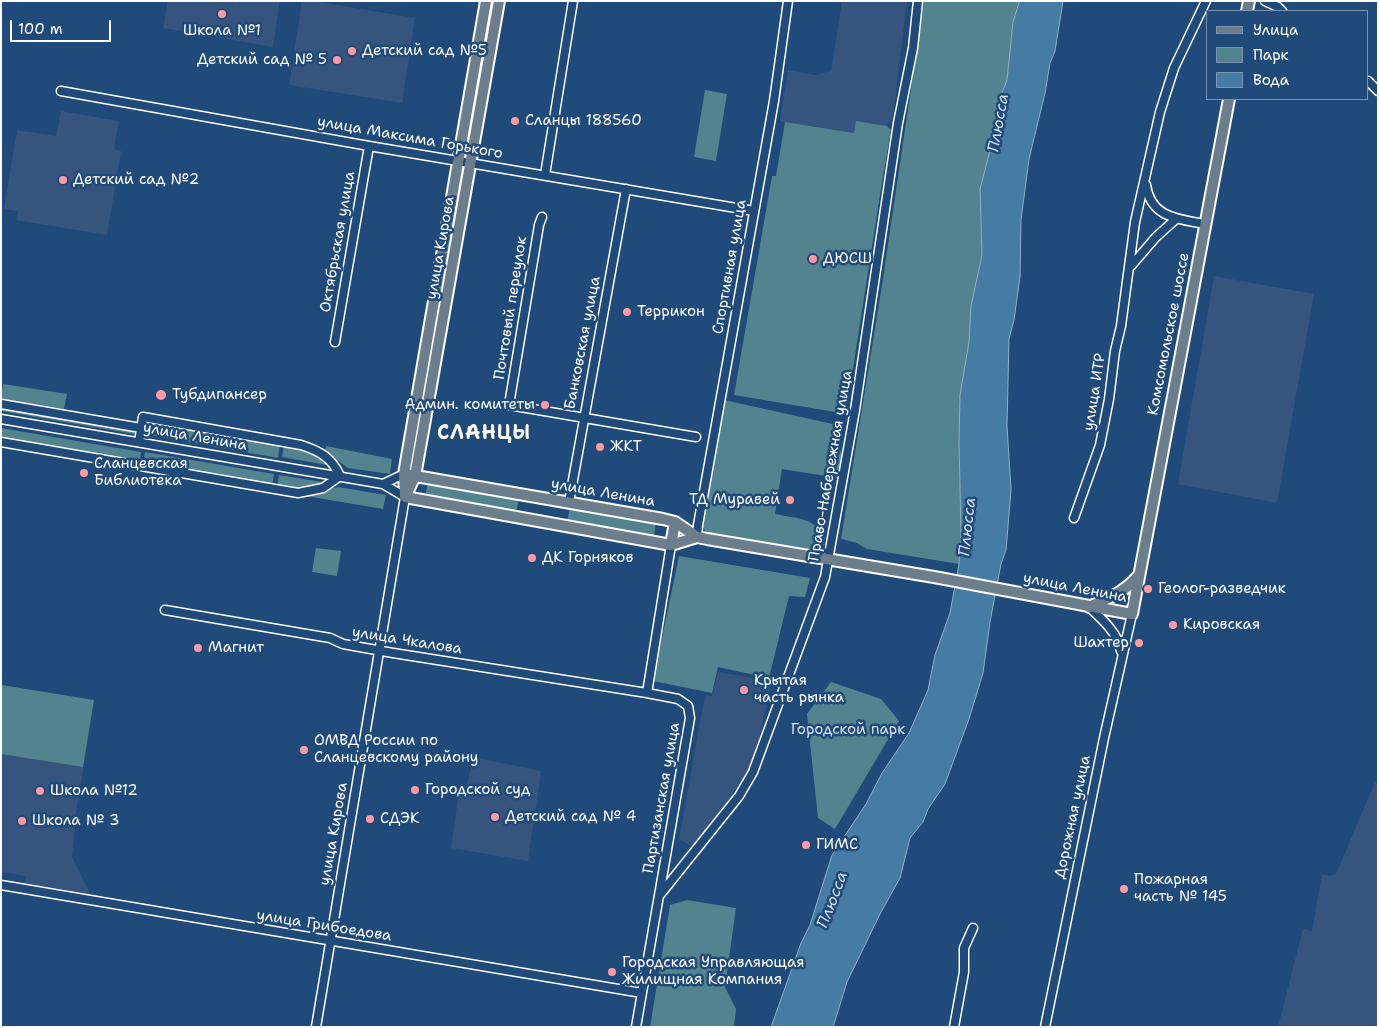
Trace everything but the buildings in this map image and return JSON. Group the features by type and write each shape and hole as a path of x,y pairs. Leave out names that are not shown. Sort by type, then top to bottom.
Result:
{"main road":[{"name":"улица Кирова","path":"410,475 458,161 486,1"},
{"name":"улица Кирова","path":"405,497 471,163 500,1"},
{"name":"Комсомольское шоссе","path":"1132,614 1229,100"},
{"name":"улица Ленина","path":"410,475 675,522 697,537"},
{"name":"улица Ленина","path":"405,497 671,544 697,537 934,577 1132,614"},
{"path":"671,544 675,522"},
{"path":"1089,607 1126,590 1140,574"}],"street":[{"path":"545,175 573,1"},
{"name":"Спортивная улица","path":"697,537 774,101 788,1"},
{"name":"Право-Набережная улица","path":"659,896 739,796 753,772 825,577 856,410 898,123 913,48 918,1"},
{"name":"улица ИТР","path":"1074,518 1100,444 1109,399 1115,351 1121,326 1135,222 1158,120 1174,68 1206,1"},
{"path":"1266,1 1281,10"},
{"path":"1369,82 1378,91"},
{"name":"улица Максима Горького","path":"61,91 369,146 754,211"},
{"name":"Октябрьская улица","path":"335,342 369,146"},
{"name":"улица ИТР","path":"1146,180 1152,203 1160,211 1177,219"},
{"name":"Банковская улица","path":"569,502 626,189"},
{"name":"Почтовый переулок","path":"542,217 538,225 509,405 583,418"},
{"path":"1130,267 1156,237 1177,219 1205,224"},
{"path":"1,404 141,428"},
{"path":"1,442 298,493 323,488 340,476 335,464 315,449 301,444 143,417 138,442"},
{"path":"583,418 696,437"},
{"name":"улица Ленина","path":"1,419 383,484 405,497"},
{"path":"383,484 410,475"},
{"name":"улица Кирова","path":"316,1027 405,497"},
{"path":"647,693 671,544"},
{"path":"1089,607 1115,635 1120,644 1122,655"},
{"name":"улица Чкалова","path":"165,610 330,638 343,644 647,693"},
{"name":"Дорожная улица","path":"1044,1027 1132,614"},
{"name":"Партизанская улица","path":"636,1027 690,718 688,706 678,699 647,693"},
{"name":"улица Грибоедова","path":"1,885 330,942 642,993"},
{"path":"954,1027 964,972 964,948 972,928"}],"shaded area":[{"name":"Школа №1","path":"168,1 280,1 273,47 163,28"},
{"name":"Детский сад №5","path":"302,1 313,1 415,18 402,103 289,85"},
{"path":"842,1 907,1 893,117 887,126 856,121 854,133 780,121 788,70 815,75 831,71"},
{"name":"Детский сад №2","path":"61,111 119,121 114,149 121,151 107,235 16,220 18,211 4,209 17,130 56,136"},
{"path":"1214,276 1314,294 1277,503 1178,484"},
{"path":"718,672 771,681 762,729 748,771 693,847 679,839 705,695 712,696"},
{"name":"Школа №12","path":"1,685 94,700 76,814 72,857 90,894 25,883 26,876 1,872"},
{"name":"Детский сад № 4","path":"473,757 541,771 528,861 451,848 460,784 467,785"},
{"path":"1375,782 1378,783 1378,1027 1278,1027 1303,929 1312,931 1322,874 1330,876 1336,874"}],"green space":[{"path":"490,1 496,1 470,144 466,143"},
{"path":"924,1 1020,1 1013,22 1007,80 997,105 992,143 980,190 982,255 971,306 960,421 961,532 959,564 867,549 857,543 841,539 882,285"},
{"path":"705,90 727,94 716,161 694,157"},
{"name":"ДЮСШ","path":"856,121 887,126 891,130 850,388 845,388 841,413 734,395 772,176 776,176 785,122 854,133"},
{"path":"461,172 465,173 417,442 415,443"},
{"path":"3,384 67,394 64,409 1,399"},
{"path":"724,400 833,424 842,456 838,478 782,469 775,514 802,519 814,524 825,535 823,548 819,552 706,534 702,524"},
{"path":"1,407 137,430 137,432 134,434 1,411"},
{"path":"151,422 280,444 278,458 148,435"},
{"path":"1,428 141,452 140,463 1,439"},
{"path":"284,445 313,452 327,463 326,465 282,457"},
{"path":"326,446 392,459 390,474 348,468 325,451"},
{"path":"145,452 274,474 272,486 143,463"},
{"path":"279,475 322,482 320,485 300,490 277,487"},
{"path":"428,482 519,498 516,514 425,497"},
{"path":"338,487 386,495 383,509 306,496"},
{"path":"570,507 656,522 654,537 567,522"},
{"path":"316,548 341,551 337,576 312,572"},
{"path":"679,556 810,578 805,597 789,596 769,678 718,667 712,693 653,681"},
{"name":"Городской парк","path":"831,682 881,699 899,721 835,829 818,818 807,714"},
{"path":"1,685 94,700 83,767 1,754"},
{"path":"687,900 736,908 725,987 736,1009 734,1027 650,1027 670,905"}],"water":[{"name":"Плюсса","path":"1020,1 1063,1 1055,51 1050,63 1045,93 1029,159 1021,220 1020,277 1014,320 1009,339 1007,426 1011,490 1006,550 1001,564 990,622 983,673 969,719 945,784 928,809 923,822 910,838 900,878 847,982 833,1027 771,1027 801,943 810,925 832,855 866,804 882,773 909,733 928,690 935,655 950,613 959,564 961,532 960,395 969,342 971,306 982,255 980,189 992,143 997,105 1007,80 1013,22"}],"place":[{"name":"Школа №1","path":"222,14"},
{"name":"Детский сад №5","path":"352,51"},
{"name":"Детский сад № 5","path":"337,60"},
{"name":"Сланцы 188560","path":"515,121"},
{"name":"Детский сад №2","path":"63,180"},
{"name":"ДЮСШ","path":"813,259"},
{"name":"Террикон","path":"627,312"},
{"name":"Тубдипансер","path":"161,395"},
{"name":"Админ. комитеты","path":"545,405"},
{"name":"ЖКТ","path":"600,447"},
{"name":"Сланцевская Библиотека","path":"84,473"},
{"name":"ТД Муравей","path":"790,500"},
{"name":"ДК Горняков","path":"532,558"},
{"name":"Геолог-разведчик","path":"1148,589"},
{"name":"Кировская","path":"1173,625"},
{"name":"Шахтер","path":"1139,643"},
{"name":"Магнит","path":"198,648"},
{"name":"Крытая часть рынка","path":"744,690"},
{"name":"ОМВД России по Сланцевскому району","path":"304,750"},
{"name":"Городской суд","path":"415,790"},
{"name":"Школа №12","path":"40,791"},
{"name":"Детский сад № 4","path":"495,817"},
{"name":"СДЭК","path":"370,819"},
{"name":"Школа № 3","path":"22,821"},
{"name":"ГИМС","path":"806,845"},
{"name":"Пожарная часть № 145","path":"1124,889"},
{"name":"Городская Управляющая Жилищная Компания","path":"612,972"}],"district":[{"name":"СЛАНЦЫ","path":"484,434"}]}
